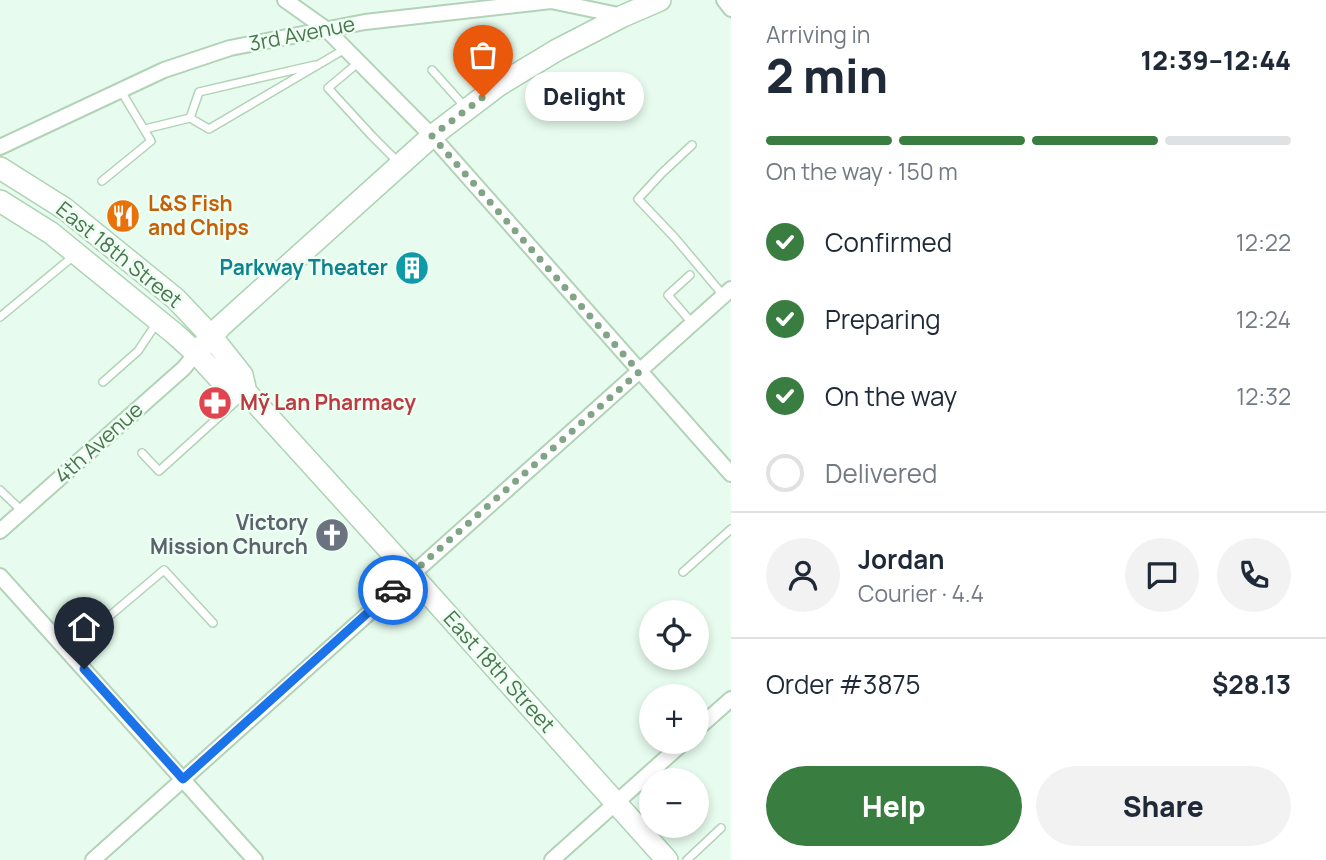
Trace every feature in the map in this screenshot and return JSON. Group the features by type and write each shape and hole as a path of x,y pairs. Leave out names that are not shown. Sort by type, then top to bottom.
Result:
{"main road":[{"path":"196,353 211,336 400,164 467,109 540,59 660,0"},
{"name":"East 18th Street","path":"0,168 65,209 164,288 211,336 242,375 246,392 667,860"},
{"name":"East 18th Street","path":"0,201 51,233 159,320 196,353 227,387 246,392"}],"street":[{"path":"285,0 326,29 432,136 731,474"},
{"path":"723,0 731,9"},
{"name":"3rd Avenue","path":"0,147 163,70 230,48 365,22 551,1 623,16"},
{"path":"93,860 727,293"},
{"name":"4th Avenue","path":"0,531 184,368 196,353"},
{"path":"0,576 255,860"},
{"path":"709,718 731,699"},
{"path":"552,860 671,754"}],"lane":[{"path":"145,129 190,118 209,129 346,49"},
{"path":"359,62 328,88 400,164"},
{"path":"190,118 200,92 323,64"},
{"path":"432,69 467,109"},
{"path":"102,181 151,141 120,90"},
{"path":"692,145 638,198 727,293"},
{"path":"0,317 76,254"},
{"path":"690,275 667,295 693,324"},
{"path":"103,382 138,351 159,320"},
{"path":"142,453 159,471 246,392"},
{"path":"0,490 22,511"},
{"path":"683,572 731,530"},
{"path":"68,651 164,570 213,623"},
{"path":"688,860 721,828"}],"way so far":[{"path":"393,590 639,372 432,136 483,97"}],"place":[{"name":"Delight","path":"483,97"},
{"name":"L&S Fish and Chips","path":"123,216"},
{"name":"Parkway Theater","path":"412,268"},
{"name":"Mỹ Lan Pharmacy","path":"215,403"},
{"name":"Victory Mission Church","path":"332,535"}],"route":[{"path":"84,669 183,779 393,590"}]}
